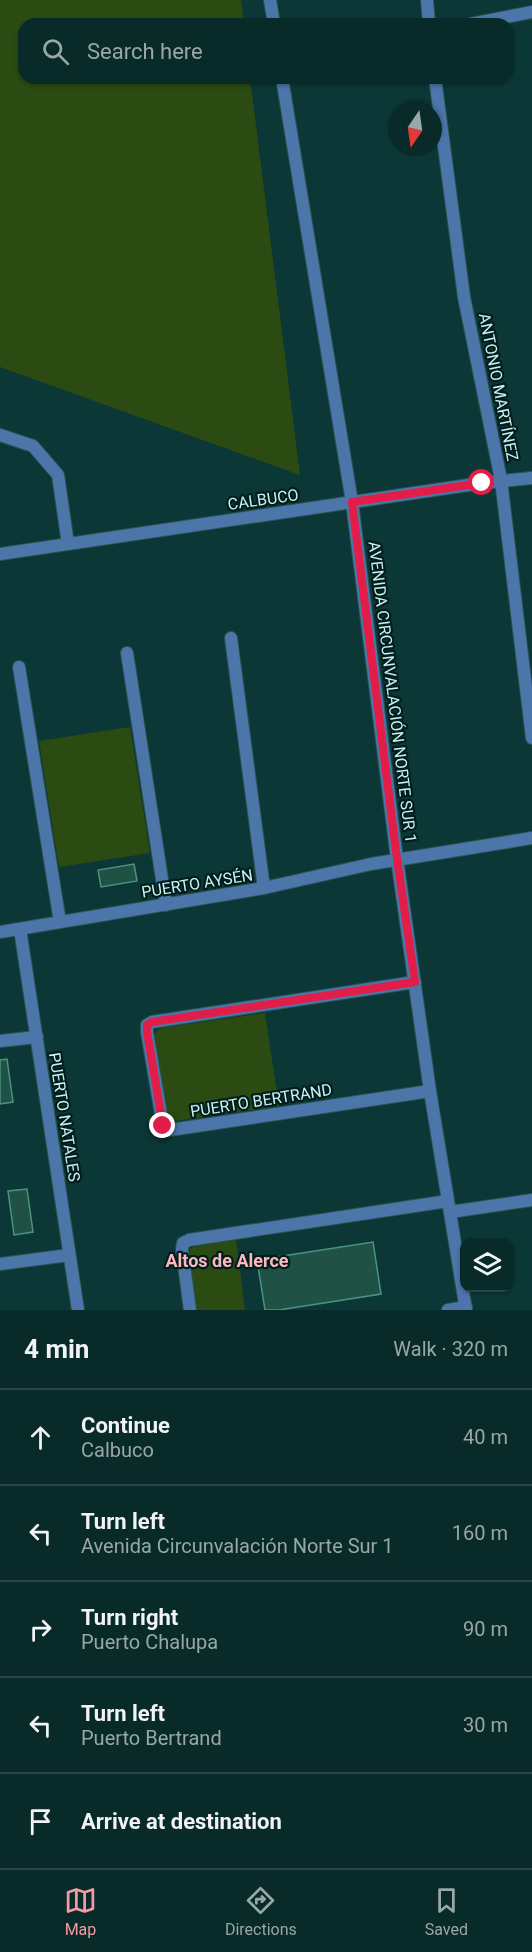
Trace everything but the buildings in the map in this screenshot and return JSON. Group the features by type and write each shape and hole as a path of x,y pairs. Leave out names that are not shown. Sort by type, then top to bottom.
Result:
{"street":[{"path":"270,0 273,18"},
{"path":"427,0 428,18"},
{"path":"501,18 532,12"},
{"name":"AVENIDA CIRCUNVALACIÓN NORTE SUR 1","path":"283,84 352,502 397,859 430,1091 466,1309"},
{"name":"ANTONIO MARTÍNEZ","path":"436,84 464,297 501,480 532,738"},
{"path":"0,435 33,446 58,475 68,544"},
{"name":"CALBUCO","path":"0,555 501,480 532,478"},
{"path":"231,638 264,888"},
{"path":"127,653 166,905"},
{"path":"19,667 60,922"},
{"name":"PUERTO AYSÉN","path":"0,932 264,888 397,859 532,838"},
{"name":"PUERTO NATALES","path":"20,929 78,1310"},
{"name":"PUERTO BERTRAND","path":"415,982 152,1022 147,1025 163,1126 170,1130 430,1091"},
{"path":"0,1041 36,1037"},
{"path":"190,1310 182,1250 183,1243 189,1240 449,1207 532,1200"},
{"path":"0,1264 69,1255"},
{"path":"448,1310 466,1309"}],"green space":[{"path":"0,0 241,0 243,18 18,18 18,84 251,84 300,475 0,367"},
{"path":"130,727 150,853 59,867 39,741"},
{"path":"265,1013 279,1106 170,1121 166,1117 153,1039 156,1032 161,1028"},
{"path":"236,1239 245,1310 196,1310 188,1258 190,1249 198,1244"}],"district":[{"name":"Altos de Alerce","path":"227,1261"}],"route":[{"path":"163,1126 147,1032 147,1025 152,1022 415,982 397,859 352,502 482,483"}]}
